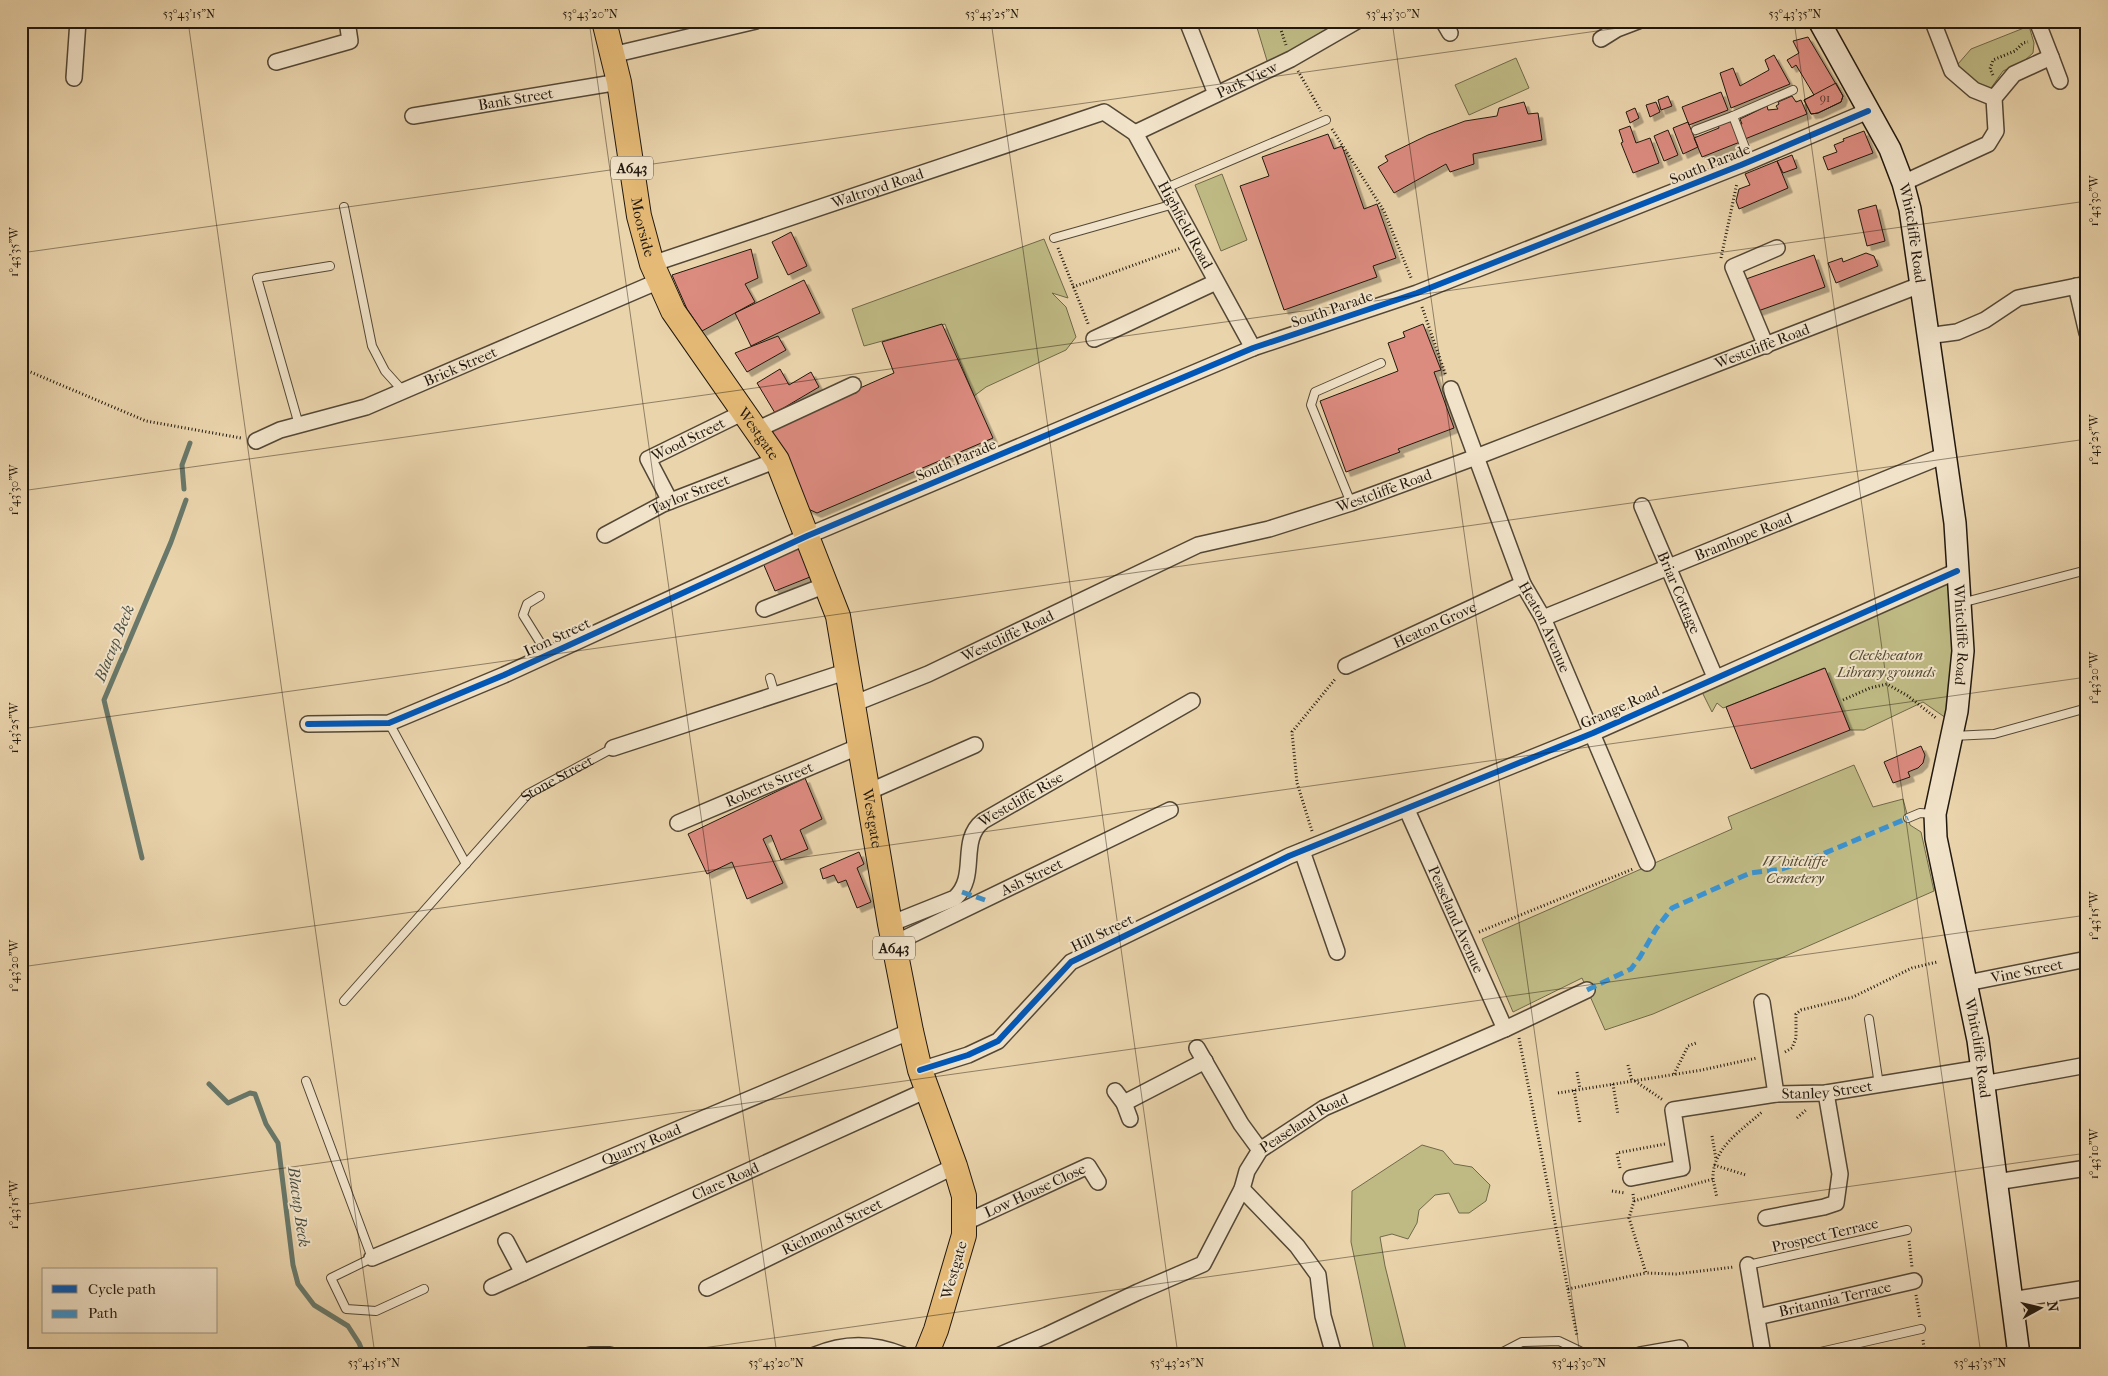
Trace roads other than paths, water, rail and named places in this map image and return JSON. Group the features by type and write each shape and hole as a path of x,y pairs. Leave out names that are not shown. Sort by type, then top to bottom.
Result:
{"main road":[{"name":"Moorside","path":"604,21 619,82 639,216 655,272 673,311"},
{"name":"Whitcliffe Road","path":"1819,21 1890,149 1903,182 1910,209 1955,523 1963,651 1957,711 1935,814 1940,860 1966,984 1982,1076 2019,1355"},
{"name":"Westgate","path":"673,311 777,460 838,616 892,934 911,1031 923,1080 955,1166 964,1196 964,1235 936,1330 926,1355"}],"street":[{"path":"74,78 78,21"},
{"path":"276,62 350,41 347,21"},
{"path":"612,55 756,21"},
{"path":"1187,21 1216,94"},
{"name":"Park View","path":"1135,133 1291,58 1357,21"},
{"path":"1601,39 1615,25 1638,21"},
{"path":"2037,21 2060,81"},
{"path":"1933,22 1952,70 1974,90 1994,98"},
{"path":"1903,182 1988,144 1996,131 1994,98 2014,74 2051,57"},
{"name":"Bank Street","path":"413,116 619,82"},
{"name":"South Parade","path":"807,536 1253,348 1417,293 1750,162 1868,110"},
{"name":"Waltroyd Road","path":"655,272 1104,112"},
{"name":"Highfield Road","path":"1104,112 1135,133 1253,348"},
{"path":"1766,346 1733,267 1777,248"},
{"name":"Brick Street","path":"256,441 280,430 366,407 655,272"},
{"path":"1094,339 1216,282"},
{"name":"Westcliffe Road","path":"853,704 928,674 1198,544 1269,529 1351,503 1766,346 1920,285"},
{"path":"1927,336 1957,332 1985,320 2018,298 2081,285 2087,333"},
{"path":"750,421 853,385"},
{"name":"Heaton Avenue","path":"1451,389 1523,584 1543,618 1647,863"},
{"name":"Wood Street","path":"670,501 648,459 750,421"},
{"name":"Bramhope Road","path":"1543,618 1945,455"},
{"name":"Taylor Street","path":"605,535 670,501 777,460"},
{"name":"Briar Cottage","path":"1642,506 1715,677"},
{"name":"Iron Street","path":"308,724 389,723 548,655 807,536"},
{"name":"Grange Road","path":"1302,851 1593,733 1715,677 1958,571"},
{"name":"Heaton Grove","path":"1346,666 1523,584"},
{"path":"764,609 826,585"},
{"name":"Stone Street","path":"613,748 848,671"},
{"name":"Westcliffe Rise","path":"892,934 956,898 962,892 966,883 971,837 975,828 983,821 1192,701"},
{"path":"868,792 975,745"},
{"name":"Roberts Street","path":"678,823 860,746"},
{"name":"Ash Street","path":"892,934 1170,810"},
{"name":"Peaseland Avenue","path":"1407,810 1465,937 1511,1027"},
{"path":"1302,851 1337,952"},
{"name":"Hill Street","path":"923,1080 998,1041 1071,962 1302,851"},
{"name":"Vine Street","path":"1966,984 2087,959"},
{"name":"Peaseland Road","path":"1000,1355 1203,1264 1242,1189 1247,1171 1260,1150 1324,1108 1511,1027 1588,990"},
{"path":"1762,1002 1776,1094"},
{"name":"Quarry Road","path":"372,1258 911,1031"},
{"path":"1130,1118 1120,1097 1201,1055 1241,1124 1260,1150"},
{"name":"Stanley Street","path":"1625,1180 1682,1168 1672,1110 1776,1094 1826,1093 1879,1085 2087,1064"},
{"name":"Clare Road","path":"492,1287 923,1080"},
{"path":"1766,1218 1824,1207 1836,1202 1840,1174 1826,1093"},
{"name":"Richmond Street","path":"707,1288 955,1166"},
{"name":"Low House Close","path":"964,1223 1088,1166 1098,1182"},
{"path":"1996,1182 2087,1168"},
{"path":"1242,1189 1296,1246 1318,1276 1323,1316 1334,1355"},
{"path":"506,1241 523,1273"},
{"path":"1748,1265 1763,1355"},
{"name":"Britannia Terrace","path":"1757,1317 1914,1281"},
{"path":"2011,1300 2087,1288"},
{"path":"815,1355 830,1348 859,1344 890,1350 904,1355"},
{"path":"1640,1355 1680,1348 1682,1355"},
{"path":"590,1355 610,1355"}],"lane":[{"path":"1696,130 1794,90"},
{"path":"1733,116 1750,162"},
{"path":"1166,188 1326,120"},
{"path":"1054,238 1174,204"},
{"path":"344,207 372,346 385,371 403,391"},
{"path":"299,425 257,278 330,266"},
{"path":"1351,503 1311,405 1315,392 1381,363"},
{"path":"1960,603 2087,570"},
{"path":"540,596 526,604 523,616 548,655"},
{"path":"770,678 775,695"},
{"path":"1952,733 1994,734 2087,708"},
{"path":"389,723 466,864"},
{"name":"Stone Street","path":"344,1001 528,794 613,748"},
{"path":"1908,818 1920,813 1935,814"},
{"path":"1869,1019 1879,1085"},
{"path":"306,1081 372,1258 331,1278 346,1309 376,1311 424,1289"},
{"name":"Prospect Terrace","path":"1748,1265 1907,1230"},
{"path":"1806,1355 1921,1329"},
{"path":"1497,1355 1522,1342 1559,1341 1581,1353"}],"waterway":[{"name":"Blacup Beck","path":"184,489 182,465 190,443"},
{"name":"Blacup Beck","path":"142,858 104,700 171,542 186,500"},
{"name":"Blacup Beck","path":"209,1084 228,1103 250,1093 255,1094 266,1124 278,1143 293,1265 298,1284 314,1305 348,1326 364,1355"}],"park label":[{"name":"Cleckheaton Library grounds","path":"1886,664"},
{"name":"Whitcliffe Cemetery","path":"1795,870"}]}
